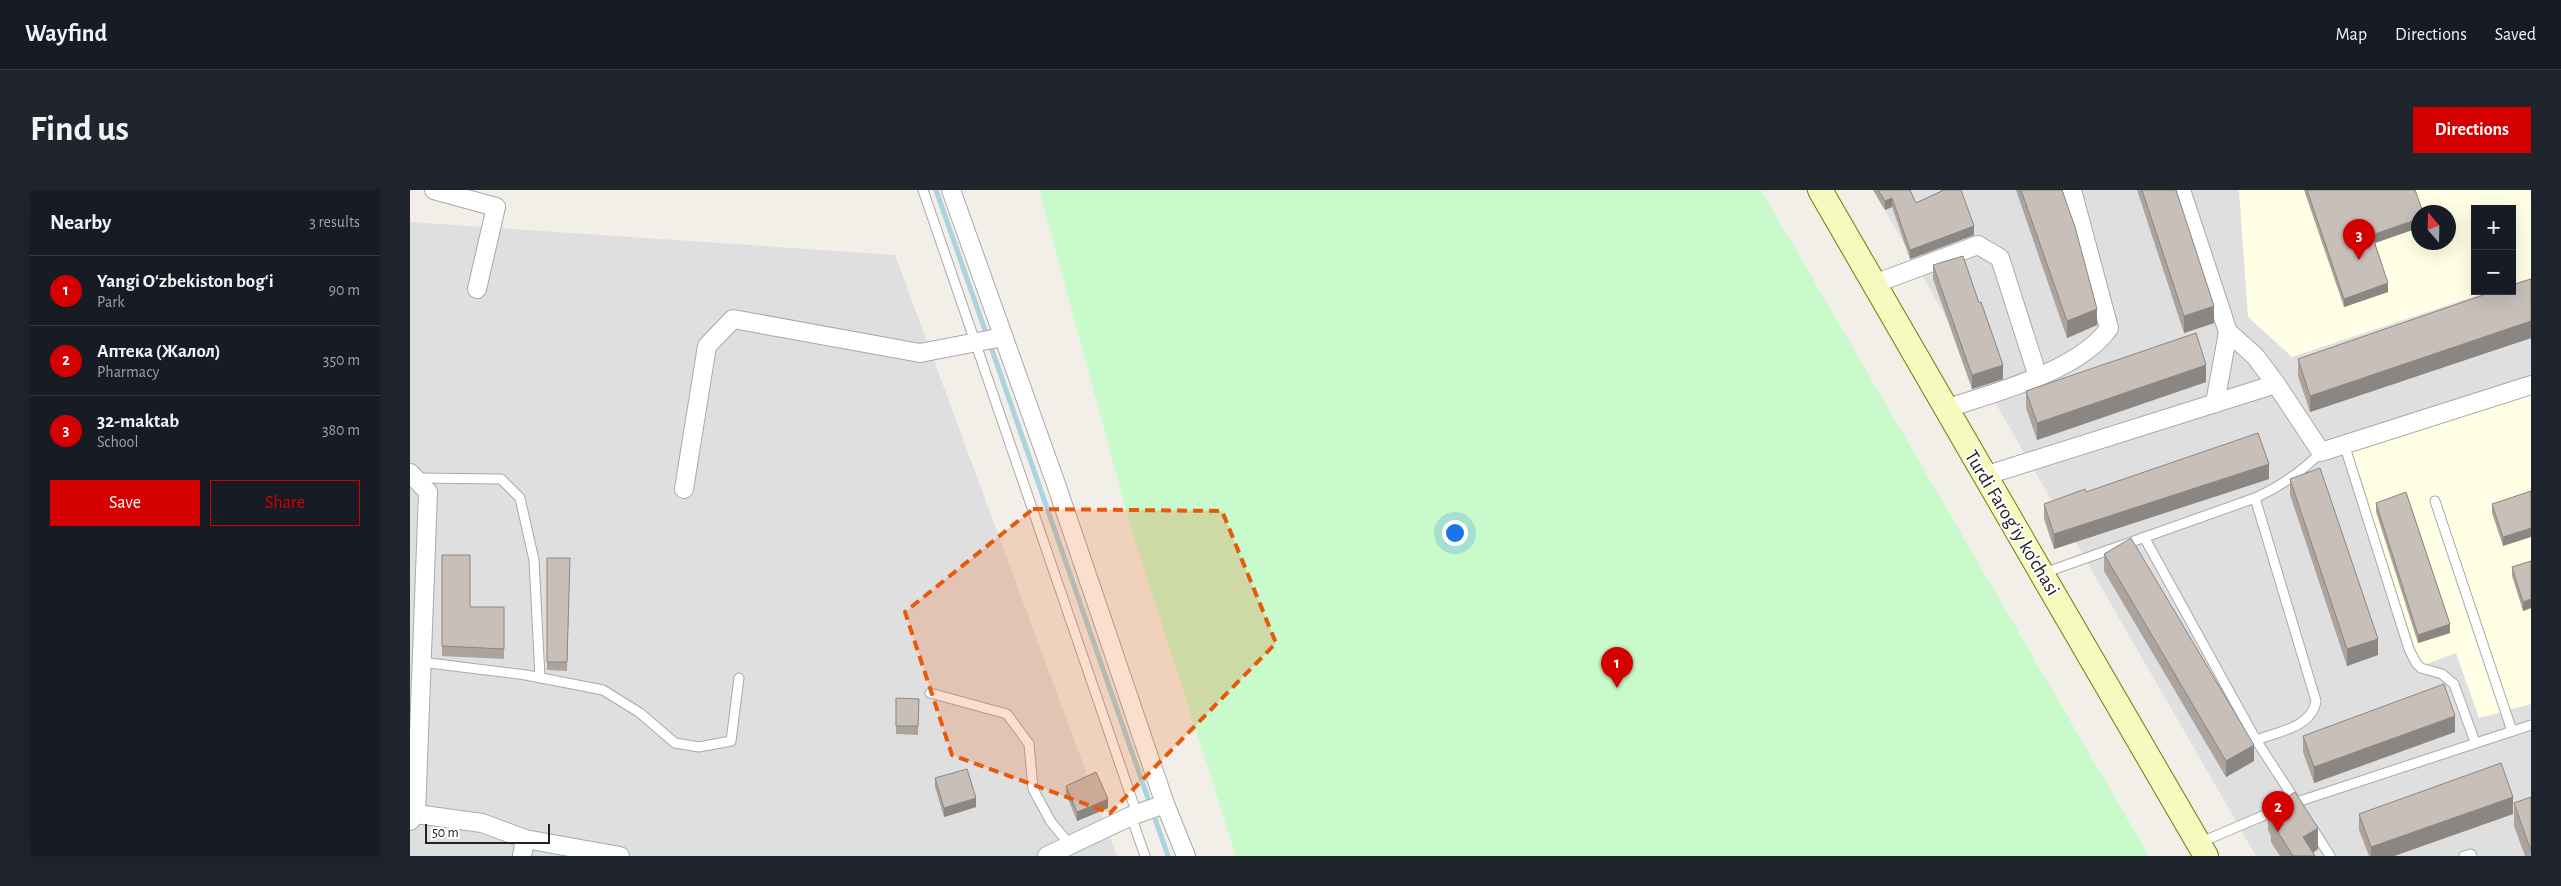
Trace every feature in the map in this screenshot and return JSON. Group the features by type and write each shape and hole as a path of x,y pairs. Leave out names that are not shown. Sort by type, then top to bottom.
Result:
{"main road":[{"name":"Turdi Farog'iy ko'chasi","path":"1820,190 1945,410 2043,574 2202,850"}],"street":[{"path":"434,190 496,207 477,289"},
{"path":"951,190 989,340 1186,856"},
{"path":"1945,410 2038,377 2088,351 2100,340 2108,328 2072,190"},
{"path":"2181,190 2228,332 2215,403"},
{"path":"1874,284 1978,245 2000,258 2038,377"},
{"path":"684,489 707,346 733,319 920,353 989,340"},
{"path":"2228,332 2256,356 2321,452 2531,385"},
{"path":"1984,476 2276,384"},
{"path":"412,476 428,492 413,817 482,823 524,848 620,856"},
{"path":"1048,856 1136,814 1165,804"}],"lane":[{"path":"923,190 989,340 1136,814 1145,856"},
{"path":"2344,444 2409,649 2416,664 2421,668 2442,674 2454,684 2475,742"},
{"path":"2043,574 2255,498 2296,476 2321,452"},
{"path":"412,476 501,479 520,498 534,560 540,678"},
{"path":"2255,498 2316,700 2315,710 2305,722 2256,740"},
{"path":"2435,502 2512,731"},
{"path":"2144,537 2256,740 2330,856"},
{"path":"421,662 540,678 603,690 640,713 675,743 699,747 731,740 739,678"},
{"path":"930,692 1007,714 1029,744 1033,788 1052,822 1071,846"},
{"path":"2202,850 2475,742 2531,724"},
{"path":"2464,856 2471,854 2472,856"}],"highlighted area":[{"path":"1033,509 1222,511 1276,643 1110,813 952,755 905,612"}],"shaded area":[{"path":"1873,190 2531,190 2531,856 2256,856"},
{"path":"2239,190 2531,190 2531,278 2516,283 2516,205 2471,205 2471,295 2478,295 2292,357 2248,317"},
{"path":"410,222 895,255 1117,856 410,856"},
{"path":"2531,390 2531,704 2479,718 2456,653 2421,666 2346,450"}],"green space":[{"path":"1039,190 1761,190 2149,856 1236,856 1129,521"}],"building":[{"path":"1878,190 1910,190 1916,203 1944,190 1961,190 1974,226 1910,250 1892,198 1885,201"},
{"path":"2021,190 2062,190 2075,227 2097,309 2067,321"},
{"path":"2142,190 2176,190 2214,306 2184,316"},
{"path":"2307,190 2415,190 2420,205 2411,205 2411,221 2372,235 2388,283 2344,299"},
{"path":"1963,256 2003,365 1972,375 1933,265"},
{"path":"2531,279 2531,321 2310,396 2298,359 2483,295 2516,295 2516,284"},
{"path":"2196,333 2206,365 2037,423 2026,391"},
{"path":"2258,433 2269,464 2054,534 2044,504 2085,489 2086,492"},
{"path":"2320,468 2378,639 2347,649 2290,479"},
{"path":"2531,491 2531,528 2503,537 2492,504"},
{"path":"2406,492 2450,624 2418,635 2376,503"},
{"path":"2131,538 2254,745 2226,761 2104,554"},
{"path":"442,555 470,555 470,607 504,607 504,649 442,646"},
{"path":"547,558 570,558 567,662 547,662"},
{"path":"2531,561 2531,599 2523,602 2512,567"},
{"path":"2444,684 2455,716 2314,767 2303,736"},
{"path":"896,698 919,699 918,726 896,726"},
{"path":"2501,763 2513,797 2371,847 2359,814"},
{"path":"967,769 976,798 944,808 935,778"},
{"path":"1096,772 1108,799 1077,812 1066,786"},
{"path":"2295,792 2318,828 2303,837 2315,856 2293,856 2271,821 2274,820 2268,809"},
{"path":"2531,797 2531,851 2514,803"}],"waterway":[{"path":"936,190 987,336"},
{"path":"990,344 1168,856"}],"place":[{"name":"32-maktab","path":"2359,260"},
{"name":"Yangi Oʻzbekiston bogʻi","path":"1617,688"},
{"name":"Аптека (Жалол)","path":"2278,832"}]}
